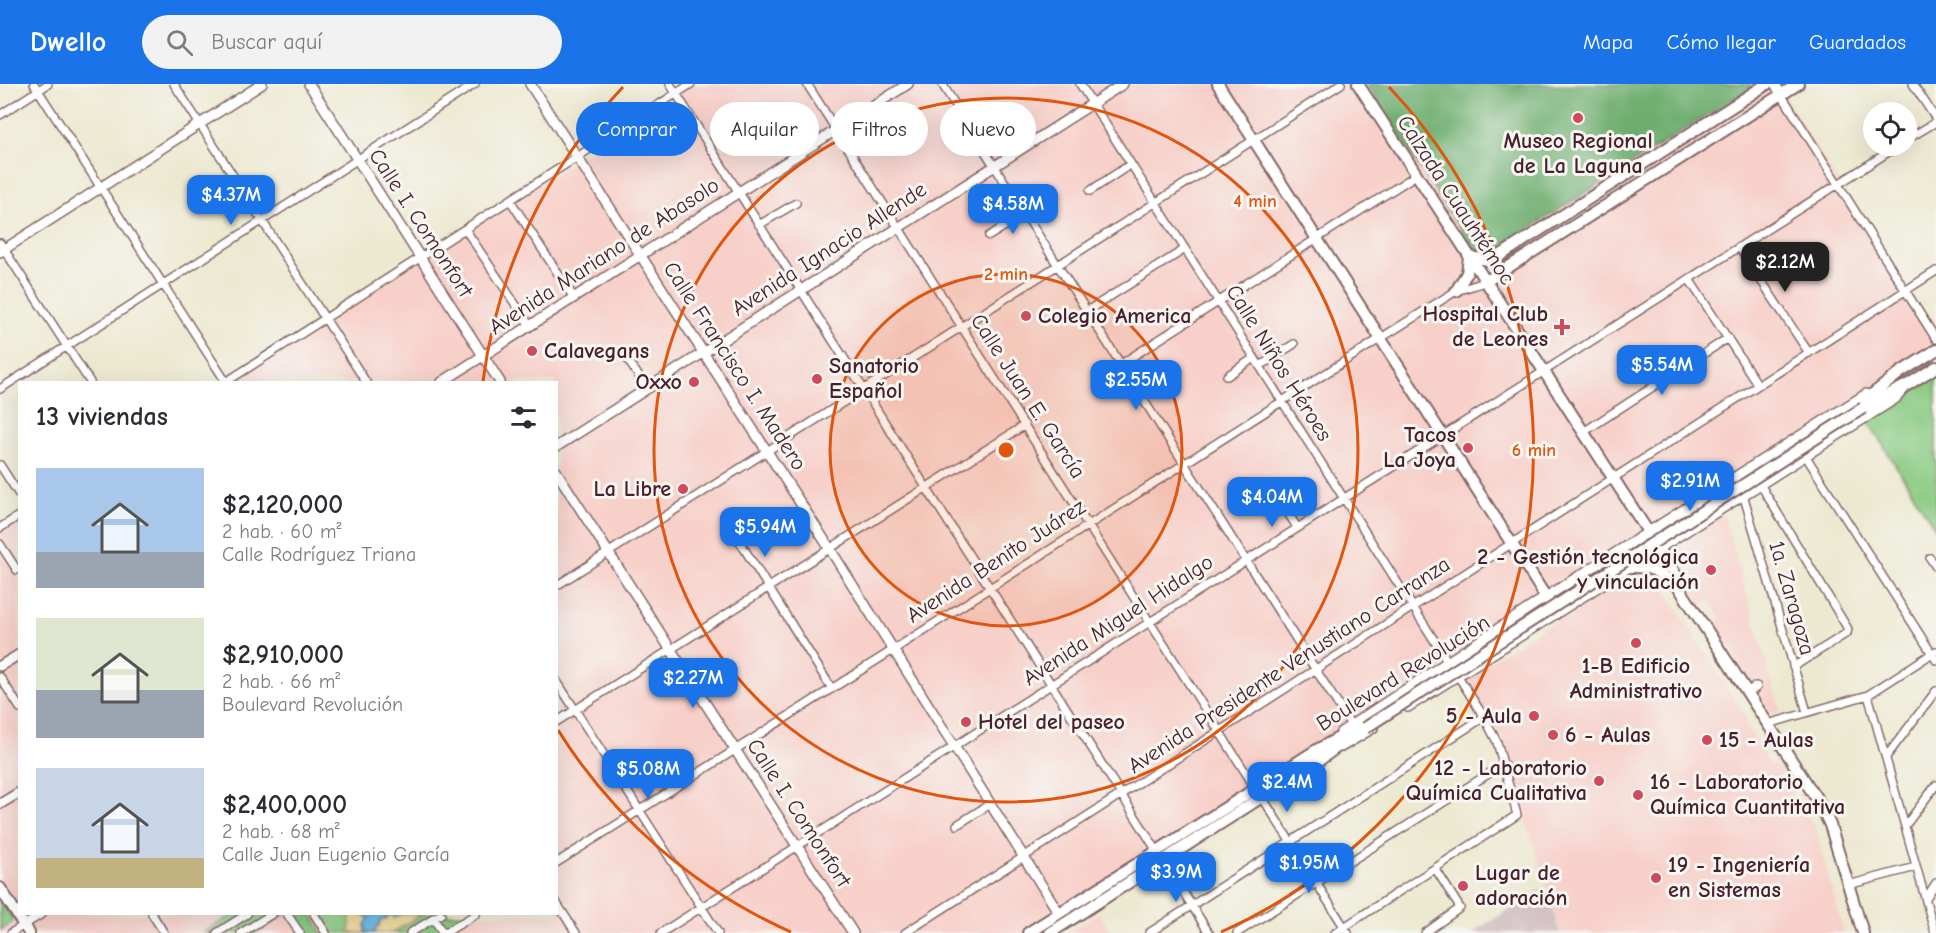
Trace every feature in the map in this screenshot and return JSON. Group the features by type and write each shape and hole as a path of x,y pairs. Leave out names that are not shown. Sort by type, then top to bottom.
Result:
{"main road":[{"path":"1218,84 1556,613"},
{"name":"Calzada Cuauhtémoc","path":"1358,84 1676,575 1678,586"},
{"name":"Avenida Benito Juárez","path":"1485,282 1798,84"},
{"path":"1456,291 1467,273 1469,257 1489,260 1498,257 1761,86"},
{"path":"1625,175 1633,188"},
{"name":"Boulevard Revolución","path":"1862,406 1901,372 1936,350"},
{"name":"Boulevard Revolución","path":"1160,856 1862,406 1909,384 1936,367"},
{"path":"1629,567 1642,566 1659,571 1678,586 1752,690 1768,724 1823,810 1863,933"},
{"path":"1028,933 1160,856"},
{"path":"1050,933 1160,856"},
{"path":"0,888 26,929"}],"street":[{"path":"0,115 36,87 48,84"},
{"path":"174,84 365,381"},
{"path":"89,381 1,248 101,188 262,84"},
{"name":"Calle I. Comonfort","path":"309,84 499,381"},
{"path":"0,388 475,84"},
{"name":"Calle Francisco I. Madero","path":"530,84 830,549 1059,914"},
{"path":"670,84 1209,933"},
{"path":"228,381 691,84"},
{"name":"Calle Juan E. García","path":"807,84 831,122"},
{"name":"Avenida Mariano de Abasolo","path":"880,102 908,84"},
{"path":"942,84 1351,725"},
{"name":"Calle Niños Héroes","path":"1080,84 1448,662"},
{"name":"Avenida Ignacio Allende","path":"558,446 1123,84"},
{"path":"558,585 1341,84"},
{"path":"1775,84 1936,339"},
{"path":"1913,84 1936,121 1917,133"},
{"path":"36,87 225,381"},
{"name":"Avenida Mariano de Abasolo","path":"444,381 831,133"},
{"name":"Calle Juan E. García","path":"853,156 1346,930"},
{"name":"Avenida Miguel Hidalgo","path":"661,933 1882,156"},
{"path":"1090,191 1131,164"},
{"path":"1120,364 1416,175"},
{"path":"510,200 574,298"},
{"path":"759,225 796,203"},
{"path":"989,236 1025,214"},
{"path":"465,230 530,327"},
{"path":"1739,247 1809,353"},
{"path":"1087,312 1185,249"},
{"name":"Avenida Presidente Venustiano Carranza","path":"905,933 1936,272"},
{"path":"1689,279 1758,385"},
{"name":"Avenida Benito Juárez","path":"558,862 1456,291 1485,282"},
{"path":"1582,433 1728,338"},
{"path":"1260,366 1294,344"},
{"path":"622,351 647,389"},
{"path":"1227,376 1254,358"},
{"path":"1318,755 1351,725 1546,597 1901,372"},
{"name":"Boulevard Revolución","path":"1318,755 1458,676 1894,399 1909,384"},
{"path":"558,721 1025,426"},
{"path":"1768,724 1868,695 1935,655 1805,455"},
{"path":"0,465 18,493"},
{"name":"Calle I. Comonfort","path":"558,474 853,933"},
{"path":"1760,484 1848,629 1847,633 1793,667"},
{"path":"1272,489 1297,527"},
{"name":"1a. Zaragoza","path":"1743,494 1807,712"},
{"path":"1702,499 1700,501 1703,508 1712,514"},
{"path":"0,528 18,516"},
{"path":"740,542 832,689"},
{"path":"0,544 17,570"},
{"path":"1930,558 1936,567"},
{"path":"0,666 18,655"},
{"path":"1335,933 1346,930 1517,814 1497,742 1458,676"},
{"path":"0,677 18,705"},
{"path":"558,683 717,933"},
{"path":"1886,757 1936,691"},
{"path":"1868,695 1935,933"},
{"path":"1149,933 1484,717"},
{"path":"1237,933 1504,764"},
{"path":"1905,826 1936,784"},
{"path":"0,804 18,793"},
{"path":"957,825 990,804"},
{"path":"1848,885 1916,867"},
{"path":"1425,933 1459,910 1457,902 1435,868"},
{"path":"1926,898 1936,883"},
{"path":"558,905 576,933"},
{"path":"11,933 26,929 41,915"},
{"path":"153,915 164,933"},
{"path":"217,933 245,915"},
{"path":"241,933 270,915"},
{"path":"288,915 300,933"},
{"path":"315,915 326,933"},
{"path":"410,933 439,915"},
{"path":"433,918 444,933 474,915"}],"shaded area":[{"path":"670,84 1776,84 1936,337 1936,350 1031,933 0,933 0,529 18,518 18,915 558,915 558,381 231,381 582,156 698,156 698,102 666,102 677,95"},
{"path":"1723,513 1781,712 1772,714 1714,624 1721,619 1710,601 1702,605 1672,557 1678,553 1672,546"},
{"path":"1632,573 1658,579 1746,717 1745,724 1769,763 1784,770 1778,776 1815,827 1844,933 1561,933 1520,803 1503,739 1465,678 1618,579"},
{"path":"1545,887 1560,933 1472,933"},
{"path":"1099,913 1112,933 1067,933"}],"green space":[{"path":"1366,84 1750,84 1752,87 1480,260"},
{"path":"1936,377 1936,530 1866,418"},
{"path":"0,899 14,921 1,930 0,928"},
{"path":"232,915 283,915 256,933 203,933"},
{"path":"290,915 312,915 323,933 302,933"},
{"path":"317,915 468,915 439,933 329,933"}],"sand":[{"path":"350,915 420,915 392,933 350,933"}],"water":[{"path":"364,915 390,915 387,916 387,919 381,920 375,933 365,932 365,925 369,918"}],"place":[{"name":"Museo Regional de La Laguna","path":"1578,118"},
{"name":"Colegio America","path":"1026,316"},
{"name":"Hospital Club de Leones","path":"1562,327"},
{"name":"Calavegans","path":"532,351"},
{"name":"Sanatorio Español","path":"817,379"},
{"name":"Oxxo","path":"694,382"},
{"name":"Tacos La Joya","path":"1468,448"},
{"name":"La Libre","path":"683,489"},
{"name":"2 - Gestión tecnológica y vinculación","path":"1711,570"},
{"name":"1-B Edificio Administrativo","path":"1636,643"},
{"name":"5 - Aula","path":"1534,716"},
{"name":"Hotel del paseo","path":"966,722"},
{"name":"6 - Aulas","path":"1553,735"},
{"name":"15 - Aulas","path":"1707,740"},
{"name":"12 - Laboratorio Química Cualitativa","path":"1599,781"},
{"name":"16 - Laboratorio Química Cuantitativa","path":"1638,795"},
{"name":"19 - Ingeniería en Sistemas","path":"1656,878"},
{"name":"Lugar de adoración","path":"1463,886"}]}
